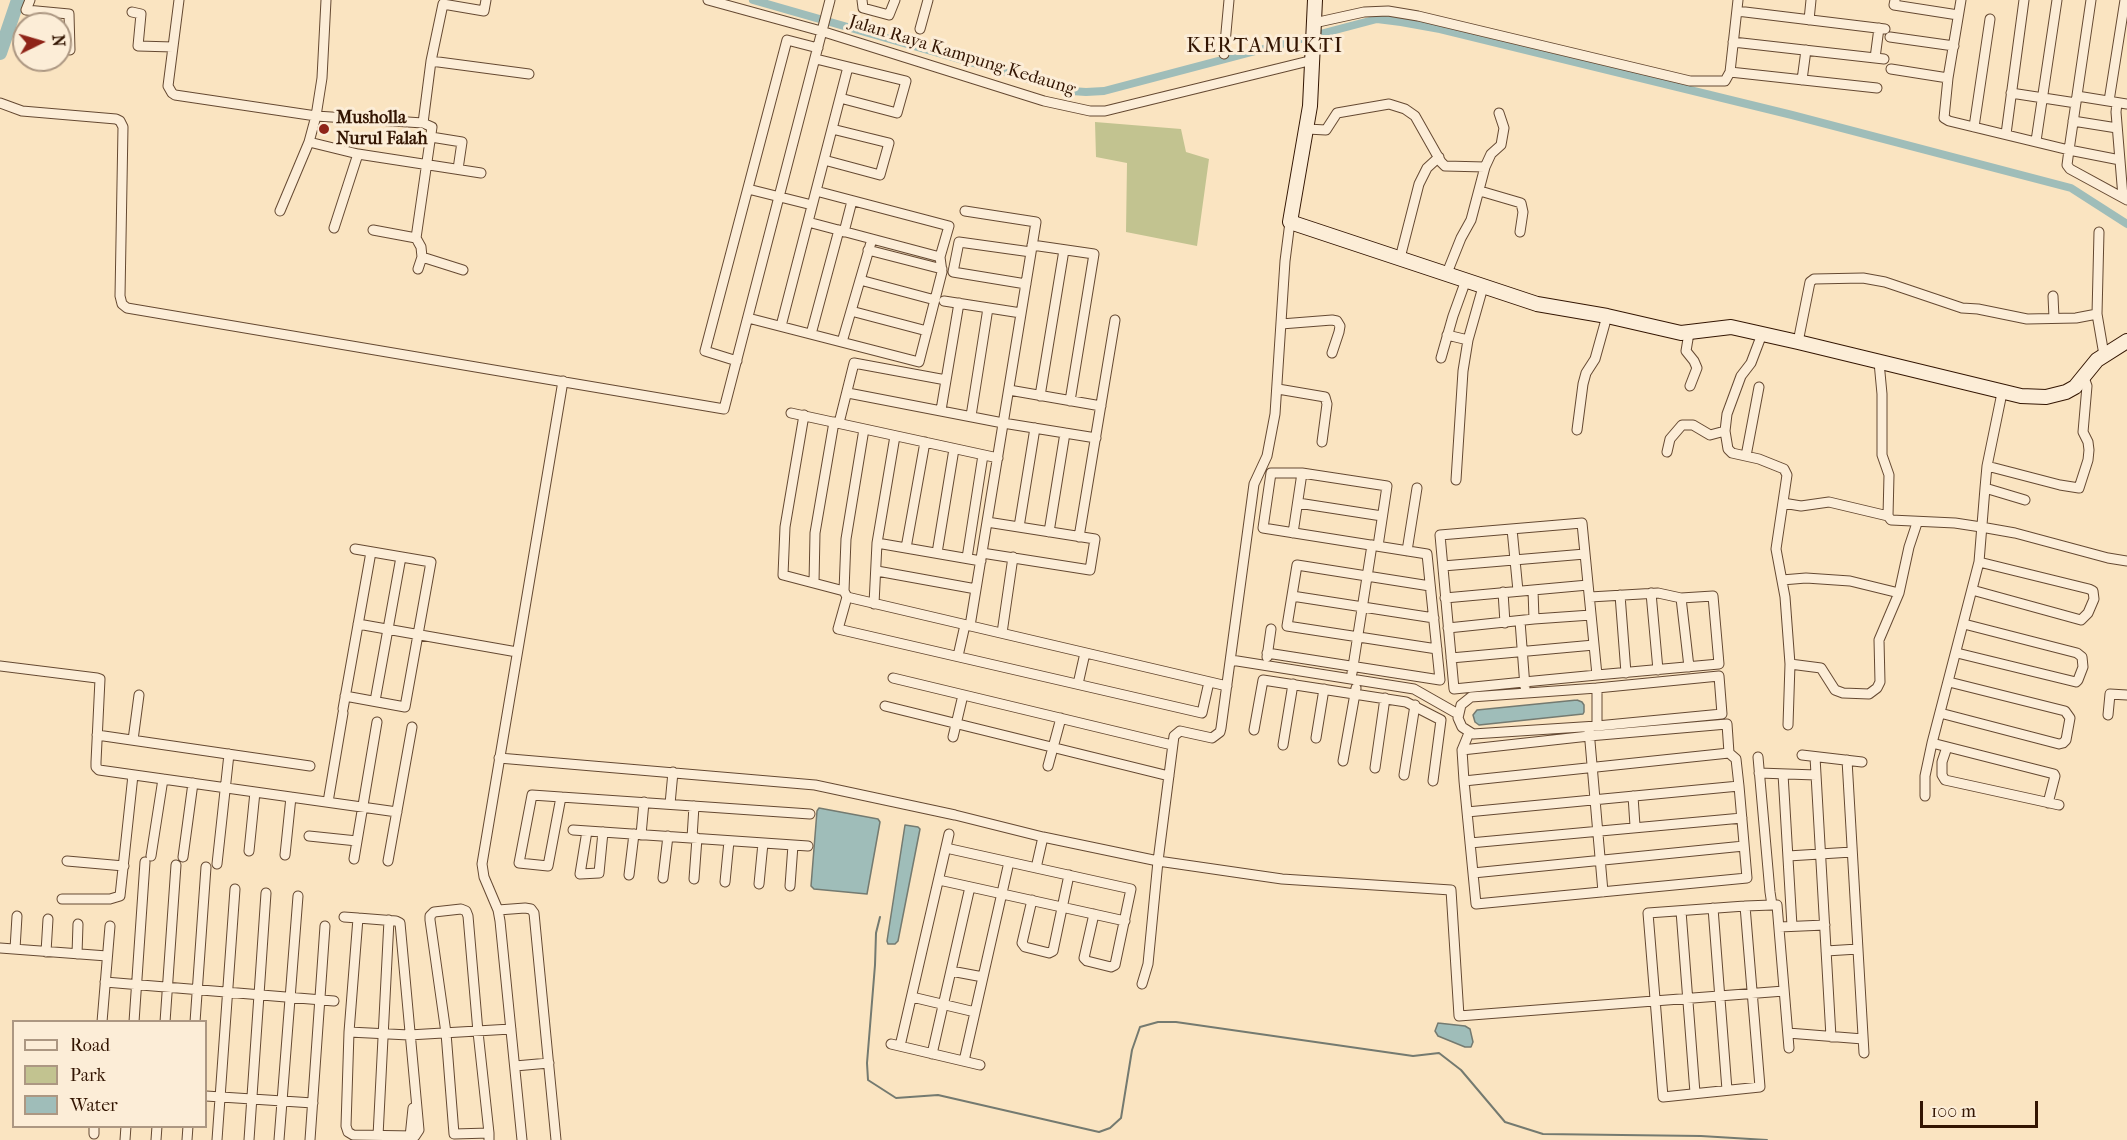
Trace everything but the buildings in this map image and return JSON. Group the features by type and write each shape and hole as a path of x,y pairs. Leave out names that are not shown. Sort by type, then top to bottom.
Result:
{"main road":[{"path":"1315,0 1307,129 1290,222 1537,304 1689,333 1731,327 2002,393 2036,397 2058,395 2075,387 2083,375 2104,355 2127,341"}],"street":[{"path":"30,0 26,10 48,12"},
{"path":"179,0 168,86 175,95 316,116 423,123 432,127 416,238 422,257 418,269"},
{"path":"280,211 309,142 316,116 322,78 326,0"},
{"path":"423,123 431,61 443,4 484,11 486,0"},
{"name":"Jalan Raya Kampung Kedaung","path":"708,0 823,25 1044,101 1090,111 1105,111 1313,60"},
{"path":"0,104 22,111 120,121 123,127 120,296 122,304 128,308 724,409 830,0"},
{"path":"862,0 863,8 889,15 895,0"},
{"path":"920,29 928,0"},
{"path":"1224,54 1229,0"},
{"path":"1314,33 1364,12 1388,11 1418,16 1690,81 1725,81 1730,72 1738,0"},
{"path":"1809,20 1811,0"},
{"path":"1895,0 1894,6 1958,15"},
{"path":"1926,10 1928,0"},
{"path":"1960,0 1944,118 2069,150 2120,160"},
{"path":"2006,134 2024,0"},
{"path":"2036,141 2057,0"},
{"path":"2091,0 2067,165 2070,169 2125,199"},
{"path":"2123,1 2117,128 2125,199"},
{"path":"1737,11 1885,31 1954,46"},
{"path":"132,12 141,14 138,46 173,47"},
{"path":"1974,127 1990,19"},
{"path":"1733,42 1880,58 1885,31"},
{"path":"736,361 705,351 787,40 818,48"},
{"path":"1802,80 1806,50"},
{"path":"816,59 906,81 897,113 840,98"},
{"path":"431,61 529,74"},
{"path":"781,326 848,67"},
{"path":"1891,69 1948,78"},
{"path":"1730,72 1877,88"},
{"path":"2012,93 2043,98 2118,103"},
{"path":"1307,129 1326,130 1337,113 1389,104 1405,109 1415,116 1445,166 1485,167"},
{"path":"1447,273 1471,220 1485,167 1491,154 1503,140 1504,128 1498,113"},
{"path":"2073,121 2117,128"},
{"path":"824,160 880,175 889,144 832,129"},
{"path":"431,138 462,142 458,170"},
{"path":"309,142 358,154 482,172"},
{"path":"334,228 358,154"},
{"path":"1400,258 1419,184 1427,168 1438,157"},
{"path":"748,189 812,205"},
{"path":"748,318 919,362 927,331 939,301 942,269 940,257 949,226 816,191"},
{"path":"1480,191 1521,203 1523,212 1520,232"},
{"path":"811,334 852,201"},
{"path":"958,656 968,625 982,557 1036,222 965,211"},
{"path":"808,222 940,257"},
{"path":"1142,984 1148,963 1174,736 1178,732 1212,738 1220,732 1254,484 1267,456 1275,414 1290,222"},
{"path":"373,230 416,238"},
{"path":"2099,232 2097,314 2104,355"},
{"path":"843,342 872,239"},
{"path":"1026,284 953,272 958,242 1094,254 1070,401"},
{"path":"868,250 942,269"},
{"path":"1040,396 1064,250"},
{"path":"422,257 463,270"},
{"path":"1798,342 1810,282 1814,279 1863,278 1885,282 1962,308 2027,319 2097,314"},
{"path":"860,280 939,301 1021,314"},
{"path":"1441,358 1466,280"},
{"path":"1456,480 1463,371 1468,340 1483,287"},
{"path":"2053,296 2054,318"},
{"path":"941,410 959,303"},
{"path":"971,416 988,308"},
{"path":"851,311 927,331"},
{"path":"1577,430 1583,384 1588,368 1595,359 1607,316"},
{"path":"1079,537 1115,320"},
{"path":"1281,324 1337,321 1340,326 1332,353"},
{"path":"1689,333 1686,351 1695,361 1696,368 1690,386"},
{"path":"1762,334 1751,363 1741,376 1736,388 1727,414 1725,431 1728,449 1732,453 1786,471 1787,475 1776,549 1788,626 1790,664 1788,725"},
{"path":"1447,335 1468,340"},
{"path":"1879,362 1882,394 1882,455 1890,484 1888,516"},
{"path":"814,583 815,533 837,422 848,393 854,363 946,381"},
{"path":"1987,466 2079,488 2089,450 2083,432 2086,386 2083,375"},
{"path":"522,1140 498,910 484,877 482,864 563,381"},
{"path":"1746,456 1759,387"},
{"path":"1278,389 1325,397 1327,404 1322,442"},
{"path":"1009,390 1101,406"},
{"path":"848,393 1003,423 1096,438"},
{"path":"1924,796 1925,776 1932,743 1979,562 1987,466 2002,393"},
{"path":"790,413 998,458"},
{"path":"804,416 785,527 783,575 874,604 1227,686"},
{"path":"1667,452 1670,440 1682,425 1693,425 1710,435 1725,431"},
{"path":"1019,527 1035,428"},
{"path":"864,429 846,539 845,594 838,628 1202,713 1209,682"},
{"path":"1049,532 1065,433"},
{"path":"874,604 877,543 895,435"},
{"path":"906,548 925,442"},
{"path":"937,553 954,449"},
{"path":"967,558 983,455"},
{"path":"1267,653 1353,668 1440,680 1427,554 1375,546 1263,528 1271,473 1302,473 1387,486 1382,516 1375,546 1367,576 1362,607 1353,668 1355,693 1343,761"},
{"path":"1293,533 1302,473"},
{"path":"1407,551 1417,488"},
{"path":"1985,488 2025,500"},
{"path":"1783,503 1801,507 1829,502 1888,516 1890,520 1897,522 1981,527 2015,533 2127,561"},
{"path":"1298,503 1382,516"},
{"path":"877,543 967,558 1013,558 1090,570 1095,539 987,522"},
{"path":"1590,597 1651,593 1681,598 1713,596 1719,664 1454,688 1440,535 1582,523 1597,675"},
{"path":"1790,664 1821,668 1835,690 1843,693 1869,694 1877,688 1880,682 1880,640 1899,593 1917,523"},
{"path":"1512,529 1518,591"},
{"path":"345,696 405,707 431,562 355,549"},
{"path":"328,802 371,552"},
{"path":"1443,566 1585,554"},
{"path":"375,701 400,557"},
{"path":"1002,633 1013,558"},
{"path":"1972,590 2081,620 2088,613 2094,599 2093,591 2089,589 1979,562"},
{"path":"1430,586 1297,565 1287,626 1437,649"},
{"path":"877,571 976,588"},
{"path":"1782,580 1850,581 1899,593"},
{"path":"1445,597 1588,585"},
{"path":"1533,590 1534,619"},
{"path":"1503,592 1505,623"},
{"path":"1651,593 1658,670"},
{"path":"1620,595 1626,673"},
{"path":"1292,596 1434,618"},
{"path":"1681,598 1689,667"},
{"path":"1448,628 1591,615"},
{"path":"1520,621 1526,693"},
{"path":"358,624 518,652"},
{"path":"1956,653 2076,682 2083,667 2082,657 2078,653 1964,624"},
{"path":"1254,730 1271,629"},
{"path":"1451,658 1594,645"},
{"path":"1078,684 1084,653"},
{"path":"1231,660 1414,689 1458,714"},
{"path":"0,666 97,678 101,682 96,767 99,770 397,812"},
{"path":"1462,750 1592,729 1722,714 1719,676 1472,697 1461,705 1458,714 1462,727 1473,734 1592,729 1728,724 1729,753"},
{"path":"893,678 1173,745"},
{"path":"1263,680 1385,698 1414,705 1441,720 1433,781"},
{"path":"1940,713 2059,744 2066,740 2070,718 2064,711 1949,682"},
{"path":"1283,745 1293,684"},
{"path":"1597,688 1592,729 1592,768 1603,892"},
{"path":"1316,738 1324,689"},
{"path":"2108,715 2110,694 2127,695"},
{"path":"133,740 139,695"},
{"path":"953,737 963,695"},
{"path":"1375,768 1385,698"},
{"path":"1404,775 1414,705"},
{"path":"885,706 1168,776"},
{"path":"1048,766 1061,718"},
{"path":"354,859 376,722"},
{"path":"388,861 412,727"},
{"path":"1464,781 1729,753 1736,759 1747,878 1476,904 1464,781 1462,750 1469,733"},
{"path":"97,735 310,766"},
{"path":"1932,743 2054,774 2048,803"},
{"path":"1947,747 1942,762 1942,775 1945,780 2059,805"},
{"path":"217,864 229,754"},
{"path":"1802,755 1862,762"},
{"path":"1758,757 1772,905"},
{"path":"1815,757 1831,1037"},
{"path":"499,758 815,785 1158,861 1282,879 1451,890 1459,1016 1784,991"},
{"path":"1847,760 1864,1053"},
{"path":"670,804 673,772"},
{"path":"1759,773 1816,775"},
{"path":"62,899 118,898 124,866 133,774"},
{"path":"1783,774 1792,926"},
{"path":"134,1020 148,859 163,779"},
{"path":"165,1020 179,861 193,783"},
{"path":"1467,812 1739,786"},
{"path":"249,851 255,792"},
{"path":"561,796 548,866 519,863 532,795 561,796 810,814"},
{"path":"1633,796 1635,826"},
{"path":"285,855 291,797"},
{"path":"629,875 644,802"},
{"path":"694,806 694,879"},
{"path":"1470,843 1635,826 1742,818"},
{"path":"573,830 808,846"},
{"path":"587,831 580,874 599,873 603,832"},
{"path":"949,834 912,997 896,1045 981,1065"},
{"path":"309,836 357,841"},
{"path":"663,878 668,836"},
{"path":"1036,868 1043,837"},
{"path":"725,882 729,841"},
{"path":"759,884 763,843"},
{"path":"790,886 793,845"},
{"path":"1473,873 1744,846"},
{"path":"946,848 1131,889 1115,965 1111,967 1087,961 1084,958 1094,914"},
{"path":"1788,856 1852,852"},
{"path":"67,861 124,866"},
{"path":"964,1061 1009,862"},
{"path":"195,1020 206,867"},
{"path":"1032,900 1022,943 1025,947 1049,953 1053,951 1069,876"},
{"path":"939,879 1125,921"},
{"path":"932,1054 970,886"},
{"path":"217,1140 235,889"},
{"path":"249,1140 266,893"},
{"path":"279,1140 298,896"},
{"path":"1745,906 1760,1087 1663,1096 1648,913 1745,906 1777,905 1789,1048"},
{"path":"498,910 525,908 531,909 534,913 556,1140"},
{"path":"1713,908 1727,1090"},
{"path":"461,909 466,911 468,916 489,1136 454,1134 446,1033 430,916 434,912 461,909"},
{"path":"1681,911 1695,1093"},
{"path":"15,949 17,916"},
{"path":"344,917 358,918 389,921 399,921 401,926 419,1130 417,1134 410,1137 353,1135 348,1132 346,1126 349,1032 358,918"},
{"path":"46,952 48,919"},
{"path":"378,1136 389,921"},
{"path":"77,954 78,924"},
{"path":"1779,927 1825,925"},
{"path":"102,1020 110,926"},
{"path":"310,1140 325,926"},
{"path":"0,948 107,956"},
{"path":"1826,951 1858,949"},
{"path":"951,971 983,977"},
{"path":"105,982 334,1001"},
{"path":"912,997 975,1012"},
{"path":"349,1032 409,1035 511,1029"},
{"path":"1788,1033 1863,1040"},
{"path":"515,1066 549,1063"},
{"path":"207,1096 313,1103"}],"green space":[{"path":"1095,122 1181,129 1186,152 1209,159 1197,246 1126,232 1127,163 1096,157"}],"water":[{"path":"1577,700 1584,705 1583,714 1479,725 1475,722 1473,715 1477,710"},
{"path":"819,808 878,819 880,822 867,894 814,889 811,886"},
{"path":"905,825 920,829 898,941 895,944 888,944 887,941"},
{"path":"1438,1023 1465,1026 1470,1029 1473,1042 1471,1047 1465,1047 1438,1036 1435,1031"}],"waterway":[{"path":"0,53 18,0"},
{"path":"753,0 1071,91 1086,92 1104,91 1377,19 1401,22 1440,29 1792,115 2071,188 2127,224"},
{"path":"880,917 876,933 867,1063 868,1080 896,1098 938,1095 1099,1132 1110,1128 1121,1118 1132,1050 1140,1027 1158,1022 1176,1022 1413,1056 1439,1053 1461,1070 1505,1122 1543,1134 1701,1136 1767,1140"}],"place":[{"name":"Musholla Nurul Falah","path":"324,129"}],"district":[{"name":"KERTAMUKTI","path":"1265,47"}]}
